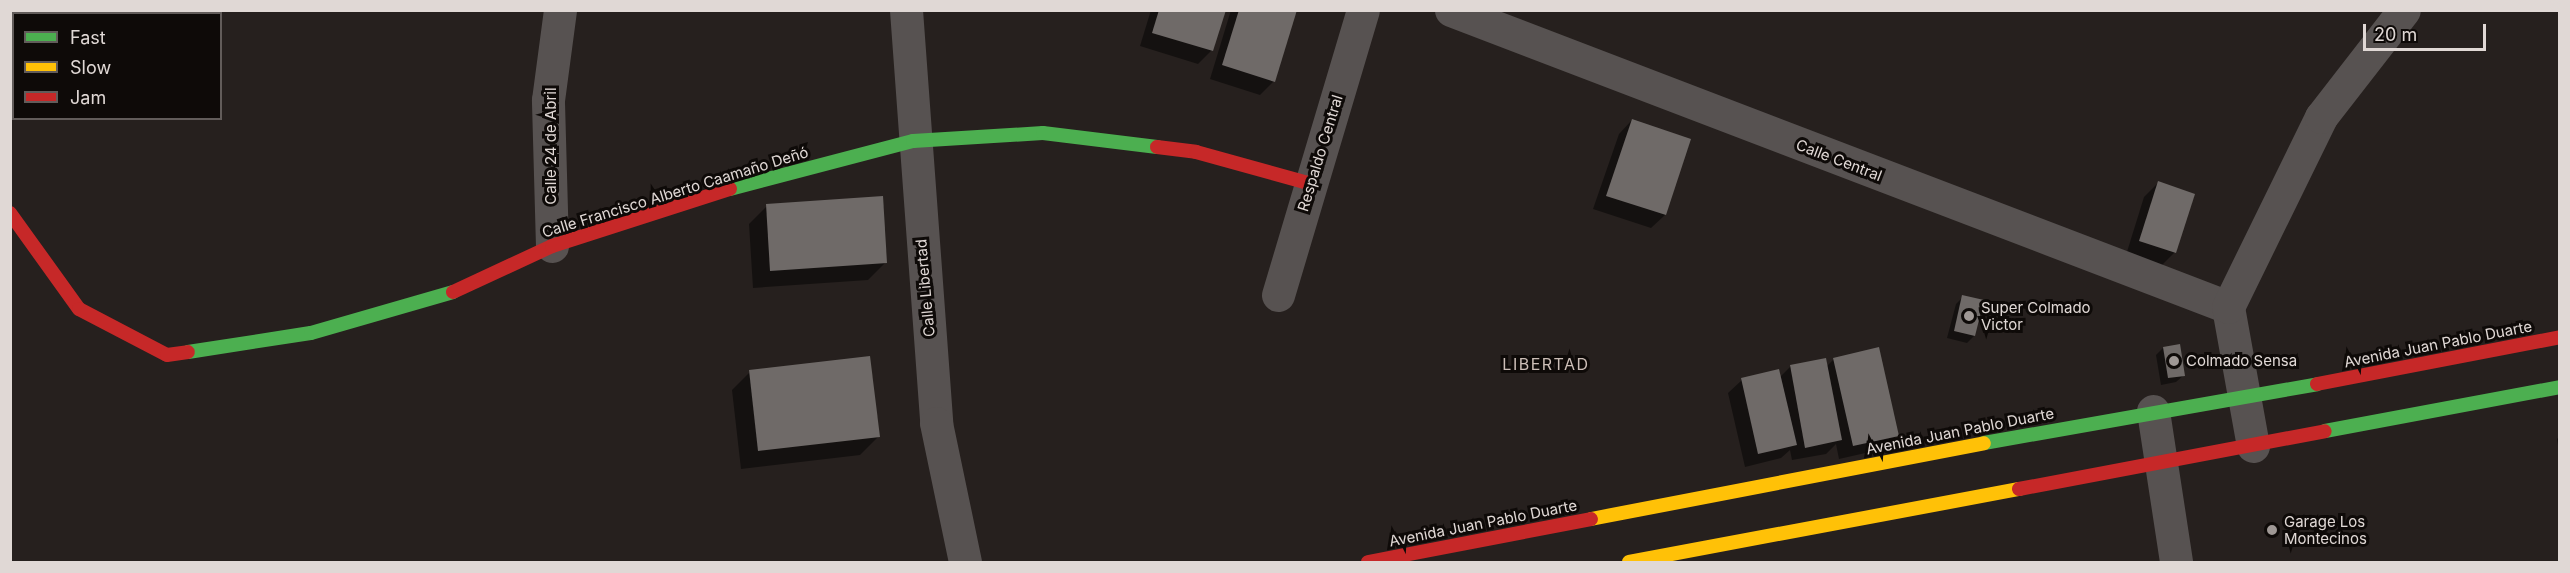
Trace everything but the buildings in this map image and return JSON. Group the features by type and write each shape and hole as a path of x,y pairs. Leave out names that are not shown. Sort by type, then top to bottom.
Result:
{"main road":[{"name":"Calle Francisco Alberto Caamaño Deñó","path":"10,213 79,309 167,355 311,333 446,295 552,246 754,182 913,141 1043,133 1196,152 1311,184"},
{"name":"Avenida Juan Pablo Duarte","path":"1368,562 2153,411 2244,398 2559,338"},
{"path":"1629,562 2559,387"}],"street":[{"name":"Calle 24 de Abril","path":"552,246 548,100 560,10"},
{"name":"Calle Libertad","path":"906,10 913,141 936,423 965,562"},
{"name":"Respaldo Central","path":"1278,295 1363,10"},
{"name":"Calle Central","path":"1451,10 2228,307"},
{"path":"2253,446 2228,307 2321,117 2404,10"},
{"path":"2153,411 2176,562"}],"traffic: fast":[{"path":"730,189 913,141 1043,133 1157,147"},
{"path":"188,352 311,333 453,292"},
{"path":"1984,443 2317,384"},
{"path":"2325,431 2560,387"}],"traffic: slow":[{"path":"1591,519 1984,443"},
{"path":"1629,562 2019,489"}],"traffic: jam":[{"path":"1157,147 1196,152 1311,184"},
{"path":"453,292 552,246 730,189"},
{"path":"10,213 79,309 167,355 188,352"},
{"path":"2317,384 2560,337"},
{"path":"2019,489 2325,431"},
{"path":"1368,562 1591,519"}],"place":[{"name":"Super Colmado Victor","path":"1969,316"},
{"name":"Colmado Sensa","path":"2174,361"},
{"name":"Garage Los Montecinos","path":"2272,530"}],"district":[{"name":"LIBERTAD","path":"1546,364"}]}
